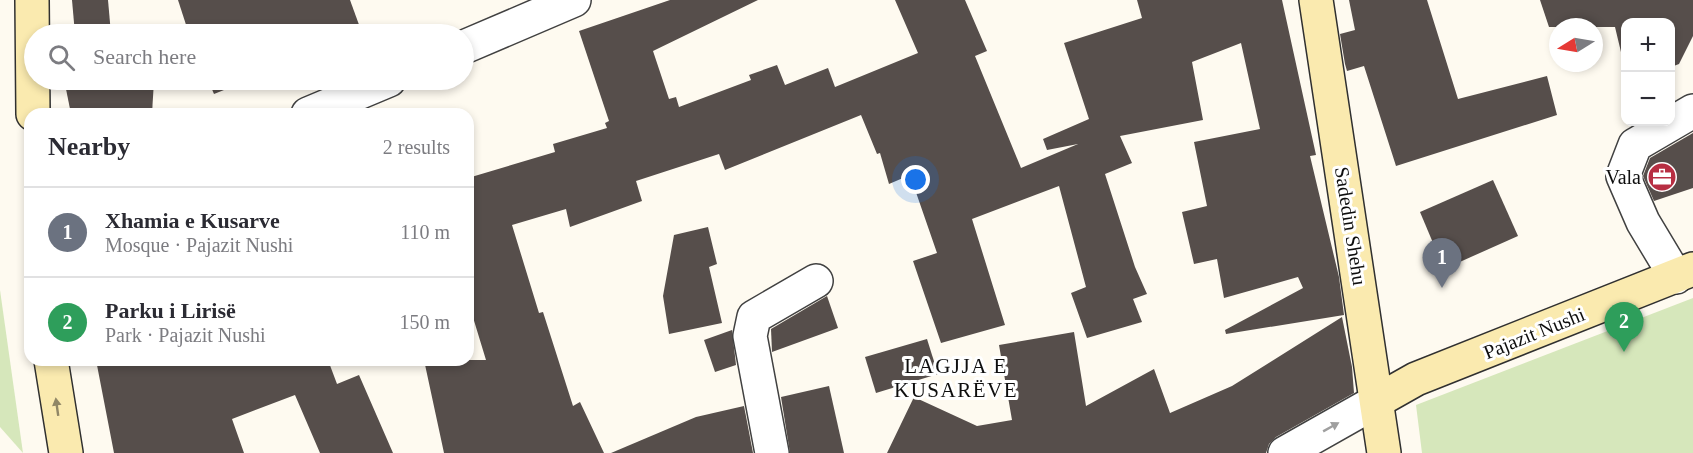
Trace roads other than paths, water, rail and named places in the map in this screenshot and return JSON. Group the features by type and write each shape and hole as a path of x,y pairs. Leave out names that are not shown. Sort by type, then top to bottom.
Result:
{"street":[{"path":"32,0 32,24"},
{"path":"474,43 574,0"},
{"name":"Sadedin Shehu","path":"1316,0 1384,453"},
{"path":"33,90 33,108"},
{"path":"322,108 365,90"},
{"path":"1684,273 1643,222 1623,176 1635,145 1693,111"},
{"name":"Pajazit Nushi","path":"1377,401 1416,379 1684,273"},
{"path":"772,453 750,336 754,317 816,281"},
{"path":"52,366 66,453"},
{"path":"1285,453 1377,401"}],"place":[{"name":"Vala","path":"1662,177"},
{"name":"Xhamia e Kusarve","path":"1442,288"},
{"name":"Parku i Lirisë","path":"1624,352"}],"district":[{"name":"LAGJJA E KUSARËVE","path":"956,378"}]}
